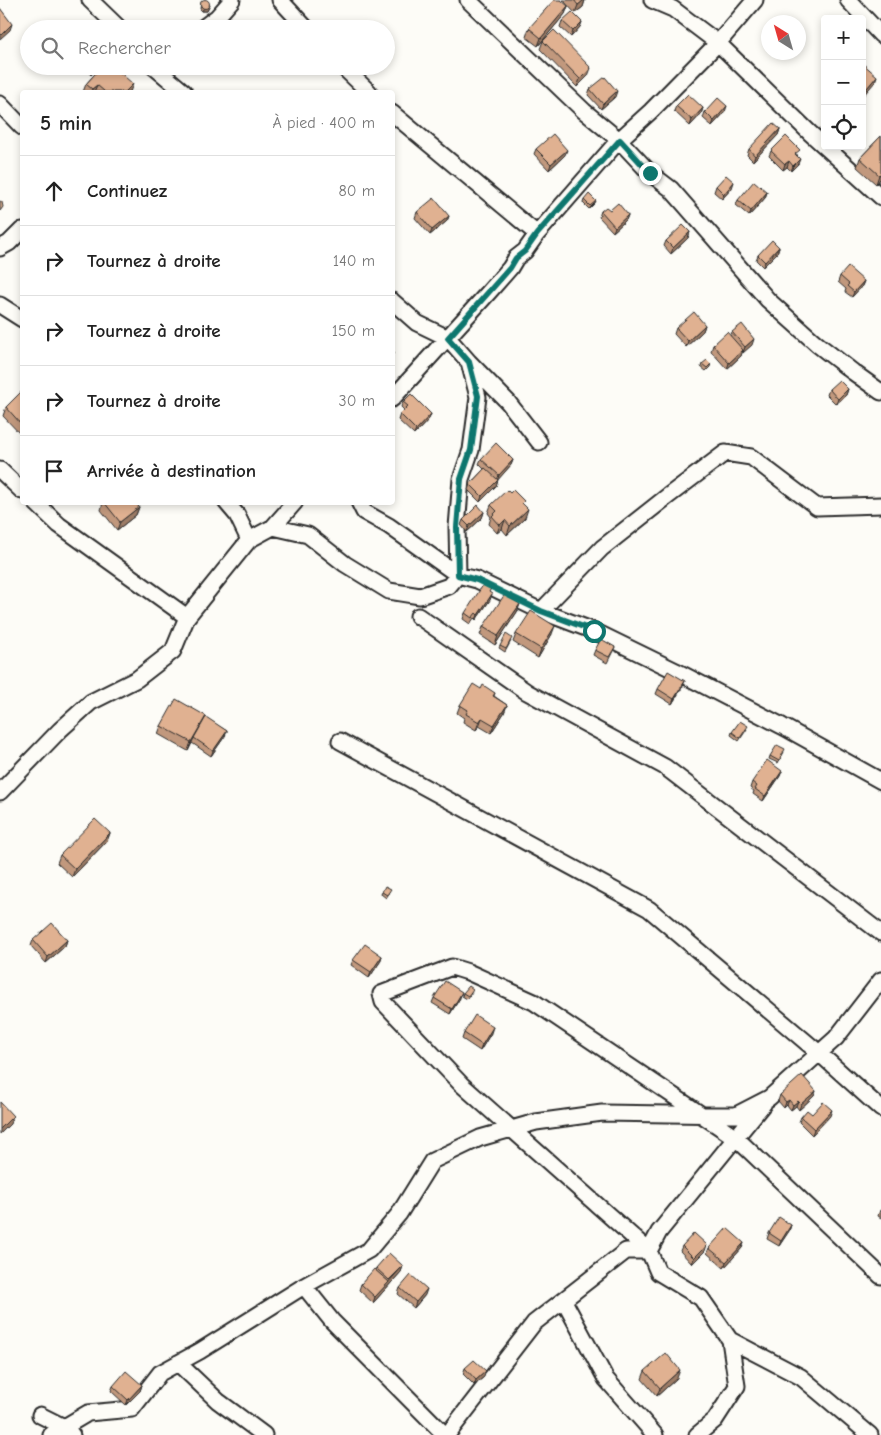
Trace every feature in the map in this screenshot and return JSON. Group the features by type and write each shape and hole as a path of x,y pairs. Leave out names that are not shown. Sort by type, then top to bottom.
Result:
{"street":[{"path":"90,0 111,20"},
{"path":"213,20 232,0"},
{"path":"280,0 299,20"},
{"path":"468,0 584,111 620,140 650,173 671,189 768,300 817,344 881,392"},
{"path":"652,0 673,9 718,43 810,134 881,197"},
{"path":"395,396 448,338 516,258 525,251 537,234 620,140 652,112 718,43 755,0"},
{"path":"848,0 881,36"},
{"path":"164,75 182,90"},
{"path":"351,75 366,90"},
{"path":"0,104 20,125"},
{"path":"395,116 537,234"},
{"path":"0,248 9,243 20,232"},
{"path":"395,304 417,323 448,338 508,402 539,442"},
{"path":"0,305 20,318"},
{"path":"272,527 308,535 345,564 389,591 420,596 450,586 458,575 457,527 461,479 471,450 478,396 469,362"},
{"path":"541,611 602,548 725,452 751,457 817,507 881,505"},
{"path":"0,470 20,489"},
{"path":"38,505 59,525 187,617"},
{"path":"229,505 238,516 250,540"},
{"path":"0,792 60,730 91,702 137,679 173,651 187,617 250,540 272,527 292,505"},
{"path":"360,505 364,512 389,526 458,575 477,580 541,611 594,631 782,726 881,781"},
{"path":"418,616 527,692 665,767 881,933"},
{"path":"340,741 649,910 819,1053 881,1109"},
{"path":"697,1435 715,1420 737,1386 730,1340 701,1298 658,1272 649,1251 455,1077 383,1002 381,994 452,967 468,972 534,1002 736,1138 881,1276"},
{"path":"649,1251 659,1232 768,1098 836,1038 881,980"},
{"path":"40,1415 62,1432 88,1413 132,1410 160,1373 304,1286 369,1250 399,1214 432,1160 480,1138 536,1122 602,1113 736,1114 768,1098"},
{"path":"304,1286 332,1321 446,1435 534,1323 626,1251 649,1251"},
{"path":"564,1301 606,1379 654,1435"},
{"path":"730,1340 801,1377 870,1435"},
{"path":"178,1363 218,1401 264,1435"}],"building":[{"path":"205,-1 210,4 205,9 200,4"},
{"path":"554,0 561,0 568,6 541,38 529,28"},
{"path":"574,0 584,0 578,5"},
{"path":"0,8 12,24 0,36"},
{"path":"572,12 582,22 573,31 562,21"},
{"path":"554,30 591,68 580,79 543,41"},
{"path":"866,66 877,76 866,89"},
{"path":"94,75 123,75 133,84 127,90 103,90 97,85 92,89 86,84"},
{"path":"605,77 617,91 603,104 590,89"},
{"path":"688,94 703,108 692,120 676,106"},
{"path":"718,98 727,106 714,121 705,112"},
{"path":"773,123 780,129 755,156 749,149"},
{"path":"553,134 567,150 551,164 536,149"},
{"path":"786,136 800,150 795,154 800,159 793,166 789,161 785,164 771,151"},
{"path":"881,136 881,173 879,175 860,158"},
{"path":"726,175 734,182 724,194 716,186"},
{"path":"754,181 767,192 751,211 738,200"},
{"path":"589,194 596,201 590,206 584,200"},
{"path":"434,198 449,216 432,230 417,212"},
{"path":"0,201 3,207 0,211"},
{"path":"618,203 628,215 615,227 601,211 606,207 610,210"},
{"path":"683,225 690,232 673,248 666,241"},
{"path":"772,240 779,247 765,262 758,255"},
{"path":"848,267 864,281 854,292 847,286 849,284 840,276"},
{"path":"694,312 705,325 688,341 676,328"},
{"path":"742,324 754,339 745,347 732,332"},
{"path":"727,332 743,350 729,363 713,345"},
{"path":"707,360 711,364 707,368 702,364"},
{"path":"839,380 848,389 838,399 829,389"},
{"path":"20,393 20,423 6,407"},
{"path":"411,394 431,414 416,430 400,414 408,406 403,402"},
{"path":"496,443 513,460 499,475 481,459"},
{"path":"485,468 498,480 482,496 470,484"},
{"path":"507,490 510,493 513,490 524,501 522,503 528,509 510,526 505,520 500,525 492,516 497,511 491,505"},
{"path":"106,505 137,505 139,507 120,522"},
{"path":"478,505 484,512 469,526 463,520"},
{"path":"485,582 492,587 489,592 492,594 478,615 476,613 472,618 465,613"},
{"path":"505,594 520,604 498,636 483,627"},
{"path":"531,611 555,626 541,649 516,634"},
{"path":"506,634 512,638 506,649 500,646"},
{"path":"601,639 615,647 609,657 595,650"},
{"path":"668,671 685,681 674,699 658,689"},
{"path":"473,684 481,689 483,685 495,693 493,696 507,705 494,725 482,718 479,722 466,714 468,710 460,705"},
{"path":"176,699 206,716 191,742 161,726"},
{"path":"206,717 227,731 213,751 194,738"},
{"path":"740,721 748,726 740,738 732,732"},
{"path":"777,745 785,749 779,761 770,756"},
{"path":"767,760 782,771 765,796 755,789 757,786 752,782"},
{"path":"95,819 110,833 75,869 60,855"},
{"path":"385,886 391,889 387,895 382,892"},
{"path":"52,923 67,940 48,957 33,940"},
{"path":"365,944 382,956 371,972 353,960"},
{"path":"445,981 462,992 452,1009 434,998"},
{"path":"469,986 473,989 468,996 463,993"},
{"path":"475,1015 493,1027 482,1045 464,1033"},
{"path":"802,1075 816,1091 801,1104 798,1101 793,1105 789,1100 786,1102 780,1095"},
{"path":"0,1102 13,1116 0,1129"},
{"path":"823,1102 832,1110 814,1129 801,1117 807,1110 812,1114"},
{"path":"779,1217 791,1225 781,1241 769,1233"},
{"path":"727,1228 744,1243 726,1262 709,1248"},
{"path":"694,1233 707,1245 694,1258 682,1246"},
{"path":"389,1253 403,1266 389,1280 376,1268"},
{"path":"374,1269 389,1282 375,1297 361,1284"},
{"path":"411,1275 427,1289 416,1302 400,1288"},
{"path":"666,1353 680,1370 660,1388 645,1371"},
{"path":"474,1360 486,1371 476,1380 465,1368"},
{"path":"126,1371 142,1385 128,1400 113,1386"}],"route":[{"path":"594,631 541,611 477,580 458,575 457,527 461,479 471,450 478,396 469,362 448,338 620,140 650,173"}]}
